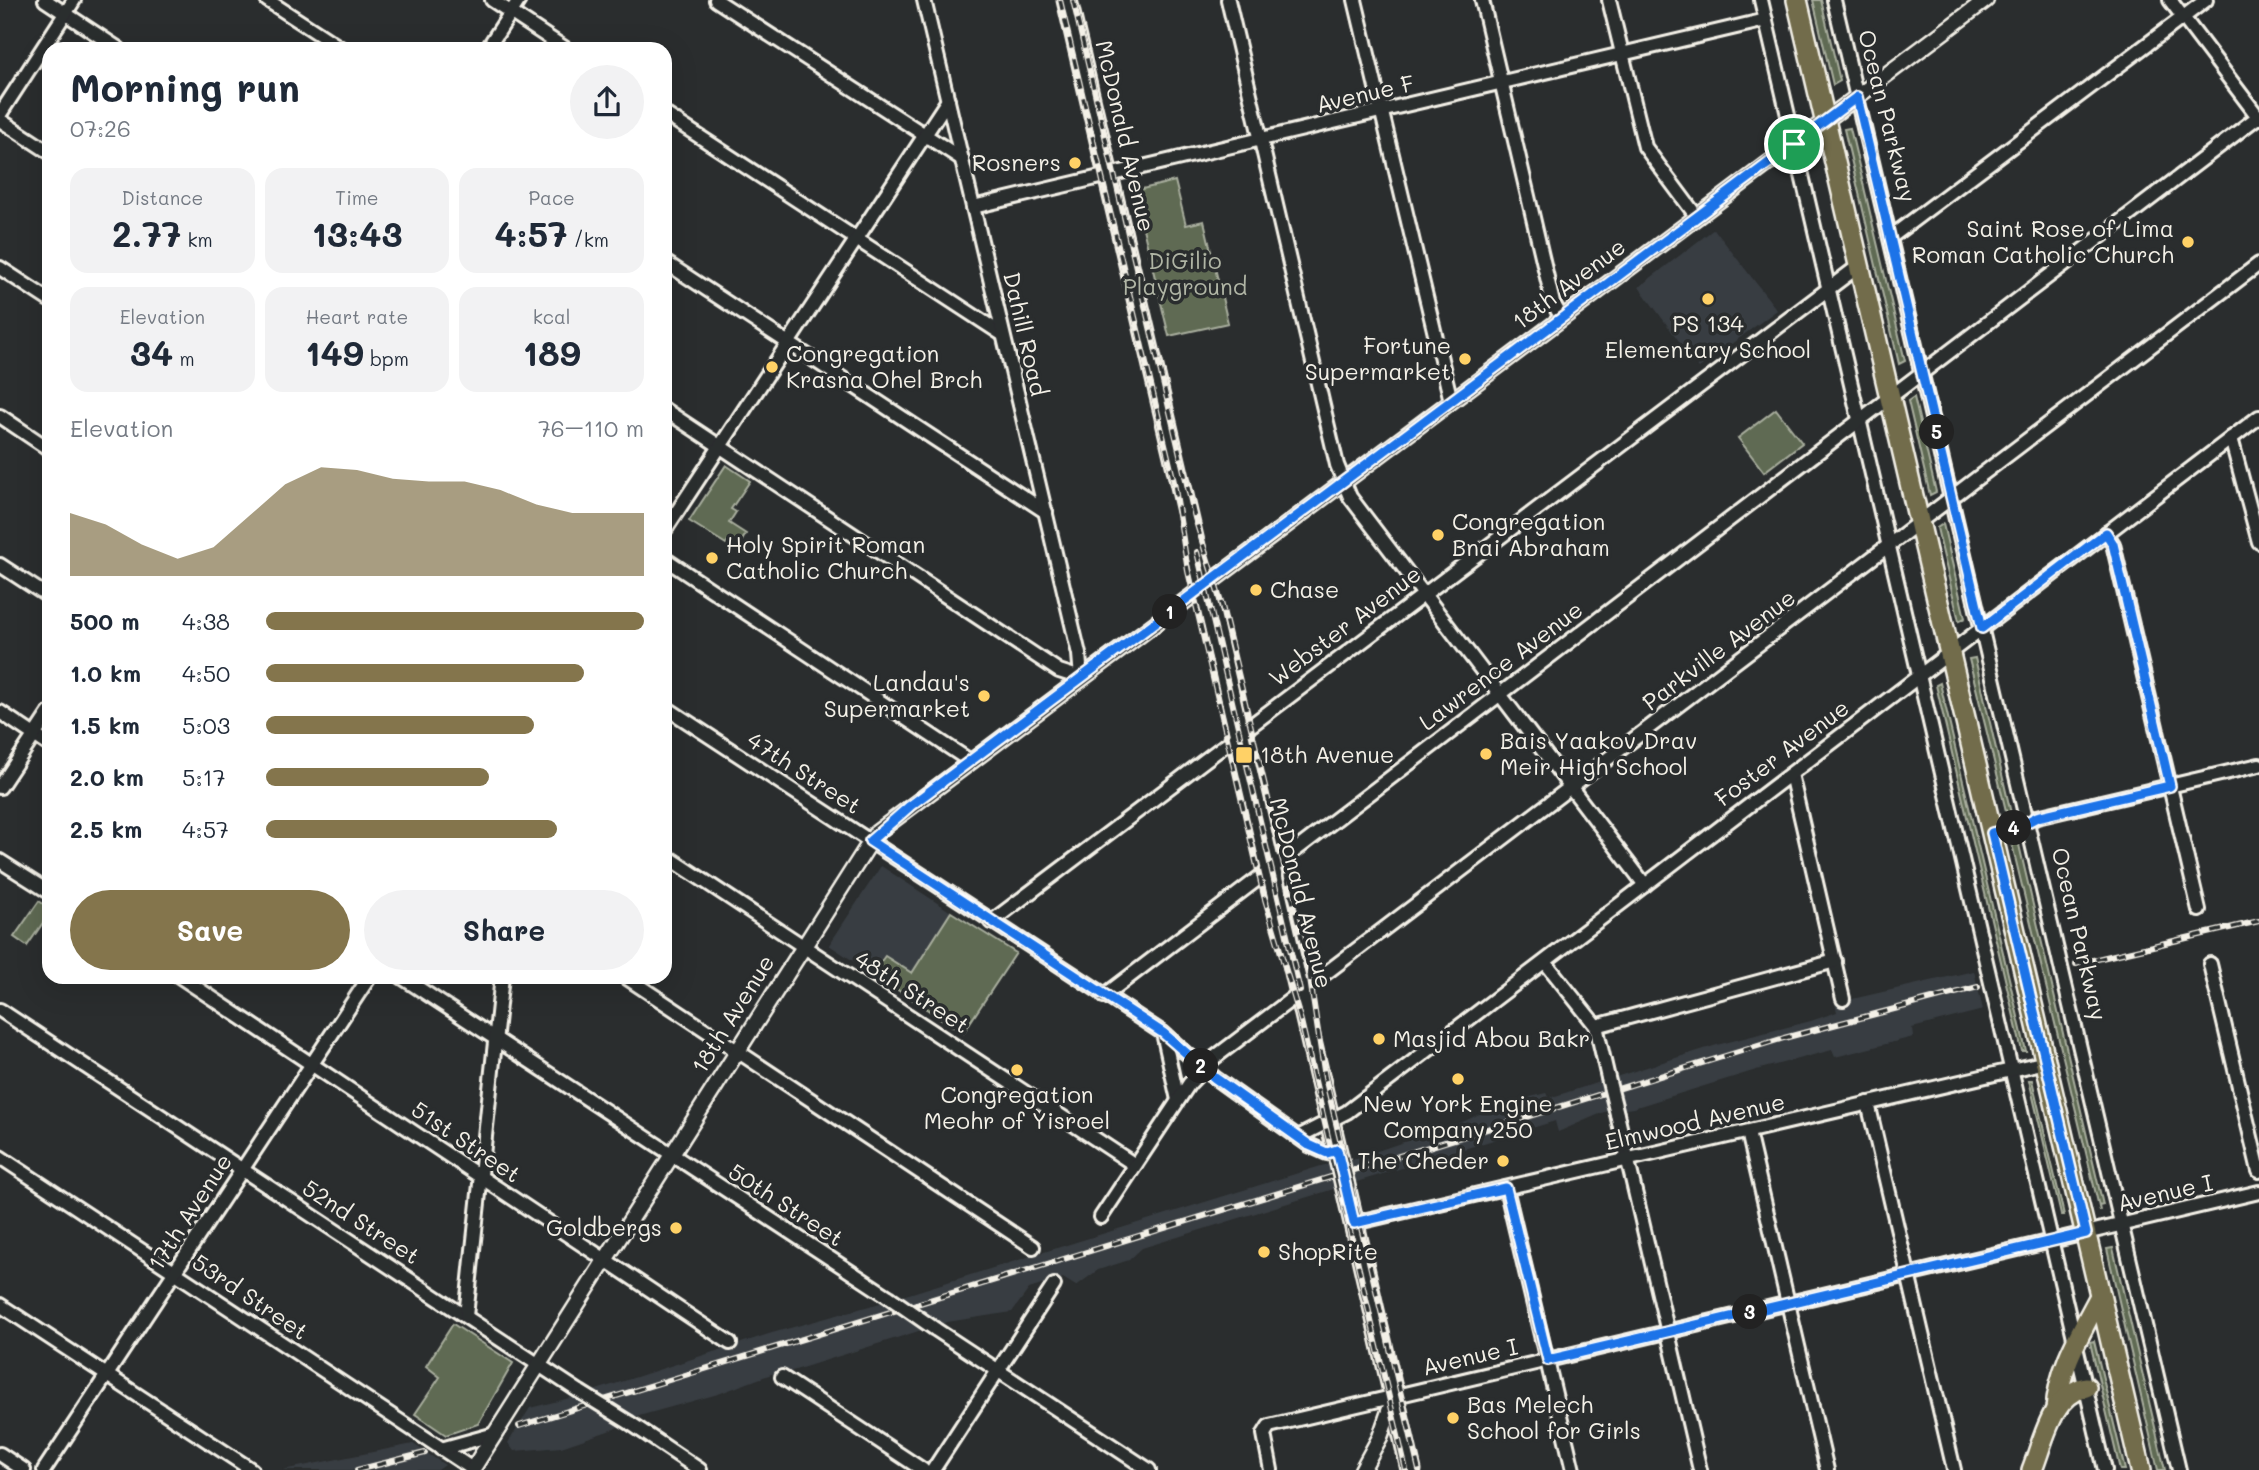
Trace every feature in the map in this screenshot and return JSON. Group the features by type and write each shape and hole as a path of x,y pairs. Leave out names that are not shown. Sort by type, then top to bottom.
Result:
{"main road":[{"name":"McDonald Avenue","path":"1067,0 1411,1470"},
{"path":"1797,0 2141,1470"},
{"path":"2056,1410 2057,1392 2076,1342 2100,1296"},
{"path":"2032,1470 2056,1410 2068,1394 2086,1387"}],"street":[{"path":"44,0 108,42"},
{"path":"47,42 74,0"},
{"path":"267,0 331,42"},
{"path":"492,0 555,42"},
{"path":"492,42 519,0"},
{"path":"716,0 962,159"},
{"name":"Dahill Road","path":"925,0 1079,654 1081,678"},
{"path":"1228,0 1350,497 1645,885"},
{"path":"1355,0 1451,401"},
{"path":"1482,0 1553,303 1562,318"},
{"path":"1609,0 1645,147 1697,217"},
{"path":"1761,0 1857,420 2105,1470"},
{"name":"Ocean Parkway","path":"1834,0 2179,1470"},
{"name":"18th Avenue","path":"473,1470 803,946 870,841 882,827 1985,0"},
{"path":"2170,0 2259,117"},
{"path":"1891,237 2206,0"},
{"name":"Avenue F","path":"973,207 1766,20"},
{"path":"0,114 42,49"},
{"path":"672,519 948,100"},
{"name":"Lawrence Avenue","path":"1104,996 1857,420 2259,117"},
{"path":"672,119 1002,334"},
{"path":"0,120 42,147"},
{"name":"Parkville Avenue","path":"1101,1217 1178,1100 1204,1069 2259,264"},
{"name":"Webster Avenue","path":"991,922 1860,265"},
{"path":"672,267 1046,512"},
{"path":"0,268 42,295"},
{"path":"672,415 1059,670 1081,678"},
{"path":"0,416 42,444"},
{"name":"Foster Avenue","path":"1330,1121 1347,1112 1545,962 2259,417"},
{"path":"2231,438 2237,450 2259,542"},
{"path":"2106,533 2113,544 2199,910"},
{"path":"672,564 970,761"},
{"path":"0,565 42,592"},
{"path":"0,712 42,740"},
{"name":"47th Street","path":"672,712 1163,1033 1204,1069 1318,1150 1338,1155"},
{"path":"0,787 42,723"},
{"path":"1992,833 2259,765"},
{"path":"1791,774 1843,999"},
{"name":"48th Street","path":"672,860 1135,1165"},
{"path":"0,861 42,888"},
{"path":"1596,1026 1835,961"},
{"path":"1545,962 1596,1026 1700,1470"},
{"path":"2210,964 2259,1171"},
{"name":"51st Street","path":"191,984 730,1343"},
{"name":"17th Avenue","path":"44,1470 365,984"},
{"name":"50th Street","path":"412,984 1149,1470"},
{"path":"466,1316 501,984"},
{"path":"636,984 1033,1247"},
{"name":"52nd Street","path":"0,1010 700,1470"},
{"path":"1163,1033 1178,1100"},
{"name":"Elmwood Avenue","path":"1354,1223 2046,1062"},
{"path":"1868,1103 1954,1470"},
{"path":"1300,1136 1330,1121"},
{"path":"1748,1132 1827,1470"},
{"name":"53rd Street","path":"0,1157 473,1470"},
{"path":"1506,1188 1573,1470"},
{"name":"Avenue I","path":"1272,1470 1265,1429 1394,1396 2259,1192"},
{"path":"933,1470 1054,1285"},
{"path":"0,1305 252,1470"},
{"path":"782,1377 923,1470"},
{"path":"1362,1470 1380,1437 1394,1396"},
{"path":"441,1449 495,1434"},
{"path":"0,1454 24,1470"}],"shaded area":[{"name":"PS 134 Elementary School","path":"1714,229 1777,310 1699,368 1639,287"},
{"path":"881,866 951,912 912,974 882,957 872,973 829,945"},
{"path":"1974,971 1983,1010 1912,1028 1913,1037 1835,1057 1832,1050 1756,1070 1633,1108 1604,1112 1558,1132 1555,1121 1142,1248 1129,1260 1098,1270 1076,1286 1063,1278 1029,1289 1012,1312 947,1322 792,1371 774,1373 718,1394 635,1417 614,1429 561,1447 514,1451 508,1443 530,1408 578,1396 772,1333 877,1304 1321,1166 1357,1158 1465,1121 1496,1106 1546,1093 1549,1098 1717,1045 1811,1021 1837,1012 1835,1003"},
{"path":"413,1444 445,1465 438,1470 283,1470"}],"green space":[{"path":"1813,0 1821,0 1840,81 1833,85"},
{"path":"1850,128 1905,361 1899,364 1844,129"},
{"name":"DiGilio Playground","path":"1175,181 1186,225 1204,221 1228,323 1169,336 1134,191"},
{"path":"1914,397 1936,492 1930,495 1908,401"},
{"path":"1776,409 1802,443 1764,472 1738,438"},
{"path":"726,465 750,481 731,509 736,512 729,523 746,534 738,547 728,541 726,544 689,521"},
{"path":"1943,524 1965,618 1959,621 1937,528"},
{"path":"1975,658 2013,822 2009,823 1969,659"},
{"path":"1940,683 2026,1051 2022,1051 1936,685"},
{"path":"2016,832 2103,1205 2099,1206 2100,1211 2010,836"},
{"path":"39,901 42,903 42,924 27,946 14,937"},
{"path":"951,912 1016,953 963,1033 872,973 885,956 912,973"},
{"path":"2029,1080 2032,1080 2064,1215 2061,1215"},
{"path":"2113,1248 2165,1470 2158,1470 2107,1249"},
{"path":"453,1324 513,1363 478,1424 446,1435 415,1414 440,1377 426,1366"},
{"path":"2094,1341 2125,1470 2120,1470 2090,1342"}],"railway":[{"path":"1060,0 1174,482 1188,571 1264,896 1301,1021 1406,1470"},
{"path":"1073,0 1195,518 1222,606 1308,966 1325,1077 1419,1470"},
{"path":"1197,552 1300,991"},
{"path":"2076,964 2259,921"},
{"path":"519,1426 1784,1038 1978,987"},
{"path":"357,1470 425,1453"}],"place":[{"name":"Rosners","path":"1075,163"},
{"name":"Saint Rose of Lima Roman Catholic Church","path":"2188,242"},
{"name":"PS 134 Elementary School","path":"1708,299"},
{"name":"Fortune Supermarket","path":"1465,359"},
{"name":"Congregation Krasna Ohel Brch","path":"772,367"},
{"name":"Congregation Bnai Abraham","path":"1438,535"},
{"name":"Holy Spirit Roman Catholic Church","path":"712,558"},
{"name":"Chase","path":"1256,590"},
{"name":"Landau's Supermarket","path":"984,696"},
{"name":"Bais Yaakov Drav Meir High School","path":"1486,754"},
{"name":"18th Avenue","path":"1244,755"},
{"name":"Masjid Abou Bakr","path":"1379,1039"},
{"name":"Congregation Meohr of Yisroel","path":"1017,1070"},
{"name":"New York Engine Company 250","path":"1458,1079"},
{"name":"The Cheder","path":"1503,1161"},
{"name":"Goldbergs","path":"676,1228"},
{"name":"ShopRite","path":"1264,1252"},
{"name":"Bas Melech School for Girls","path":"1453,1418"}],"route":[{"path":"1857,97 1982,628 2106,533 2113,544 2170,786 2037,817 2018,827 1992,833 2086,1233 1548,1360 1506,1188 1354,1223 1337,1150 1327,1153 1309,1145 1300,1136 1215,1078 1163,1033 870,841 882,827 1794,144 1857,97"}]}
